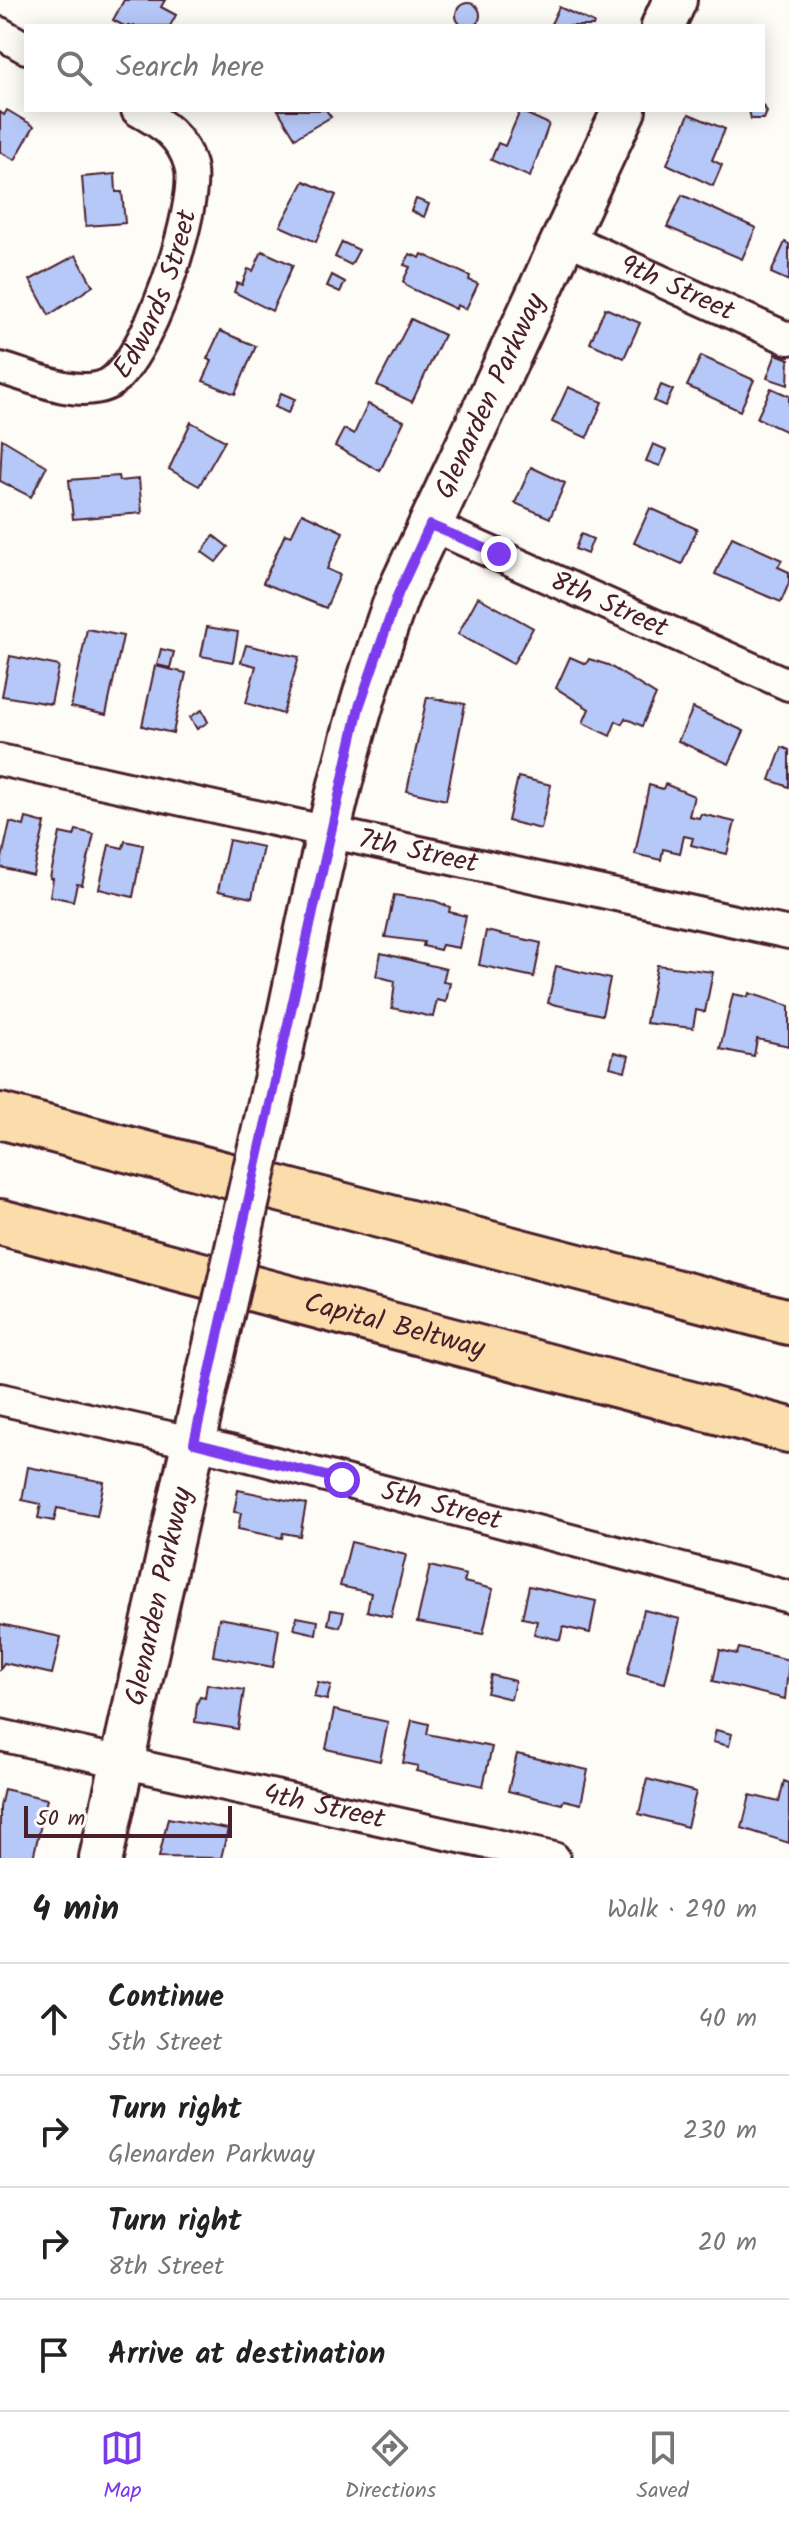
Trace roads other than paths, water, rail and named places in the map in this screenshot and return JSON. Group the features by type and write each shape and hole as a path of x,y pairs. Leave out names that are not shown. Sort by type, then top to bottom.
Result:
{"highway":[{"path":"0,1116 789,1322"},
{"name":"Capital Beltway","path":"0,1222 789,1430"}],"street":[{"path":"664,24 675,0"},
{"path":"0,33 24,47"},
{"name":"Edwards Street","path":"0,368 57,384 95,388 120,376 139,350 180,244 192,185 187,156 173,133 140,112"},
{"name":"Glenarden Parkway","path":"101,1858 328,834 372,664 398,594 623,112"},
{"name":"9th Street","path":"566,238 789,339"},
{"name":"8th Street","path":"430,525 789,685"},
{"name":"7th Street","path":"0,760 789,933"},
{"name":"5th Street","path":"0,1399 194,1443 789,1597"},
{"name":"4th Street","path":"0,1735 554,1858"}]}
